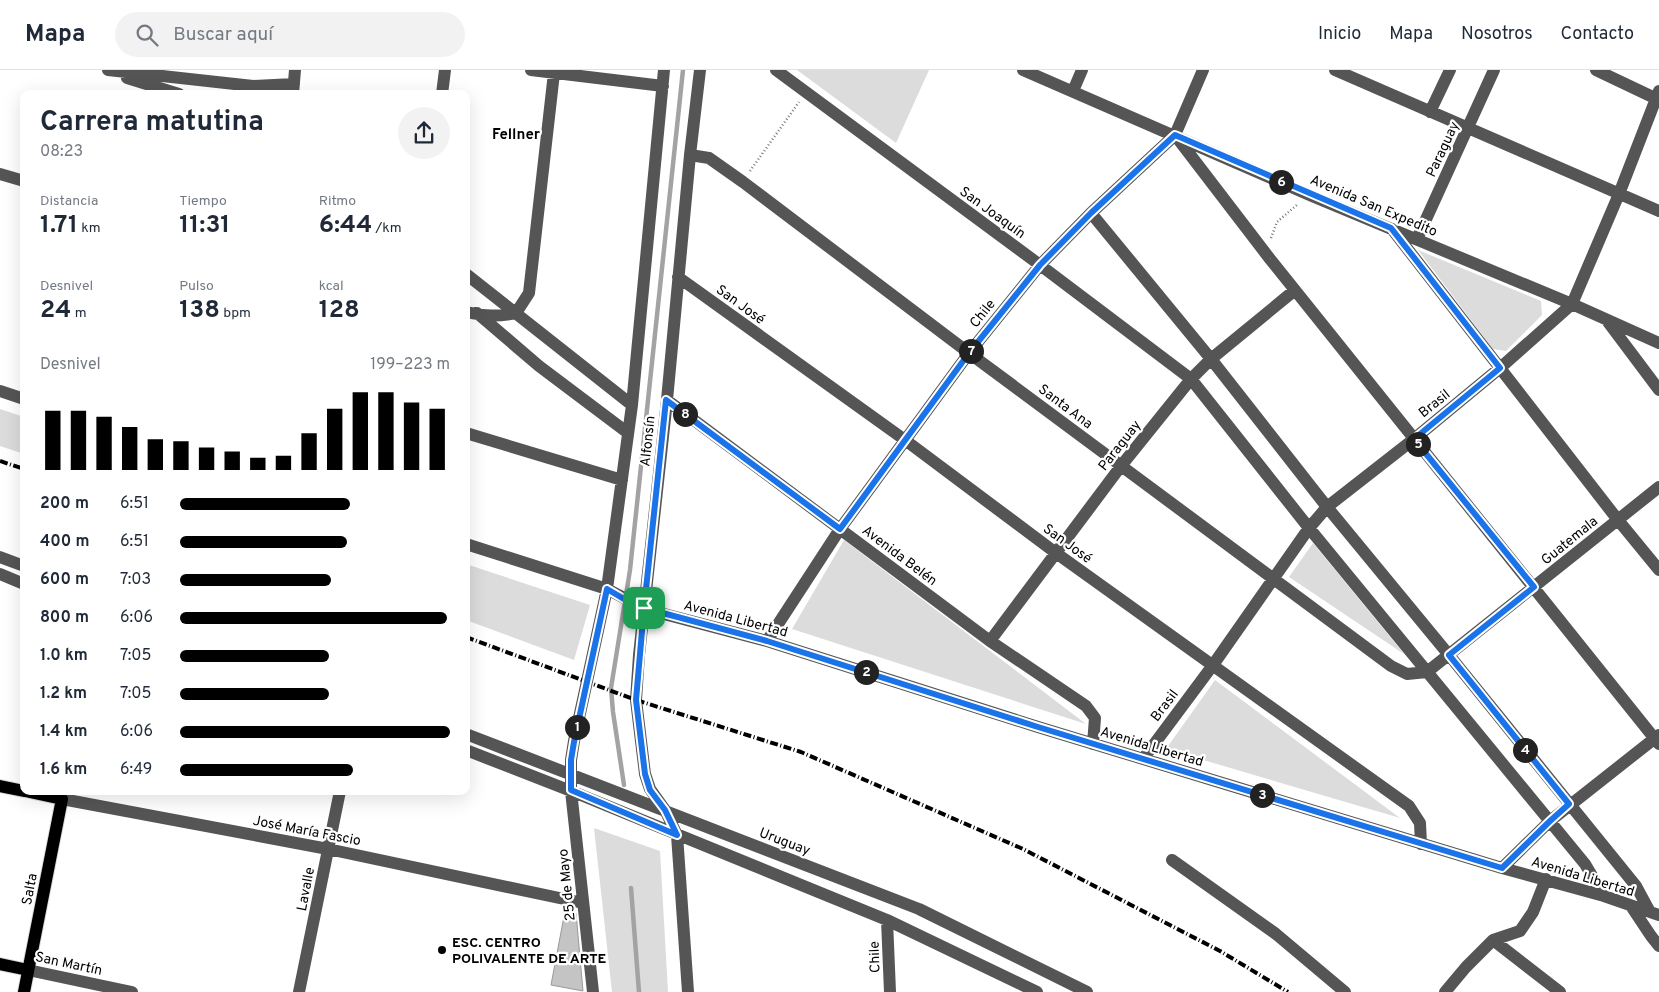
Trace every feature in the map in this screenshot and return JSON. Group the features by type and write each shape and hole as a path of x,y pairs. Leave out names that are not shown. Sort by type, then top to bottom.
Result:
{"main road":[{"name":"José María Fascio","path":"0,786 20,790"},
{"name":"Salta","path":"24,992 63,795"},
{"name":"San Martín","path":"0,964 28,970"}],"street":[{"path":"101,70 166,90"},
{"path":"108,70 294,89 295,70"},
{"path":"442,90 445,70"},
{"path":"531,70 662,86"},
{"name":"Alfonsín","path":"571,775 574,742 607,589 632,406 664,70"},
{"name":"Alfonsín","path":"665,810 650,790 645,774 638,722 636,700 640,607 666,400 700,70"},
{"name":"San Joaquín","path":"776,70 1191,379 1309,528 1585,864 1604,896"},
{"name":"Avenida San Expedito","path":"1023,70 1312,196 1572,304 1659,343"},
{"path":"1073,91 1082,70"},
{"name":"Chile","path":"767,641 840,529 969,353 1040,265 1091,213 1175,135 1203,70"},
{"path":"1334,70 1659,211"},
{"path":"1430,112 1450,70"},
{"name":"Paraguay","path":"1417,239 1494,70"},
{"path":"1596,70 1658,97"},
{"path":"473,313 499,316 516,313 529,293 554,73"},
{"name":"Brasil","path":"1144,758 1213,665 1309,528 1327,507 1500,368 1572,304 1658,97"},
{"path":"1175,135 1270,260 1658,739 1569,804 1502,868"},
{"name":"Santa Ana","path":"690,155 709,158 743,182 969,353 1391,666 1407,674 1427,672"},
{"path":"0,174 20,180"},
{"path":"1091,213 1327,507 1636,886 1654,914"},
{"path":"1391,228 1659,570"},
{"path":"470,277 632,406"},
{"name":"San José","path":"678,277 905,440 1056,553 1409,806 1420,823 1422,844"},
{"name":"Paraguay","path":"990,641 1121,466 1191,379 1210,359 1295,290"},
{"path":"473,313 539,366 628,433"},
{"path":"1607,320 1659,390"},
{"path":"0,391 20,398"},
{"name":"Avenida Belén","path":"666,400 990,641 1086,706 1095,718 1094,744"},
{"path":"470,434 622,480"},
{"name":"Guatemala","path":"1427,672 1659,487"},
{"name":"Avenida Libertad","path":"470,545 607,589 640,607 767,641 1094,744 1422,844 1604,896 1654,914"},
{"path":"0,557 20,564"},
{"path":"0,574 20,582"},
{"name":"Uruguay","path":"470,736 919,909 1087,992"},
{"path":"470,752 571,790 887,920 1037,992"},
{"name":"25 de Mayo","path":"571,775 571,790 593,992"},
{"name":"José María Fascio","path":"63,795 583,903"},
{"name":"Lavalle","path":"299,992 339,795"},
{"path":"665,810 677,835 688,992"},
{"path":"1172,860 1276,934 1345,992"},
{"path":"1446,992 1466,967 1493,940 1520,931 1533,912 1546,879"},
{"path":"1631,906 1659,946"},
{"name":"Chile","path":"887,920 890,992"},
{"path":"1493,940 1560,992"},
{"name":"San Martín","path":"28,970 132,992"}],"path":[{"path":"743,182 806,92"},
{"path":"1270,260 1271,238 1277,222 1312,196"}],"shaded area":[{"path":"797,70 929,70 896,143"},
{"path":"1418,250 1541,301 1542,315 1506,351 1493,349"},
{"path":"0,409 20,416 20,453 0,446"},
{"path":"844,540 1086,724 792,629"},
{"path":"1313,543 1404,654 1289,577"},
{"path":"470,565 590,605 574,660 470,621"},
{"path":"1215,680 1400,818 1166,749"},
{"path":"594,828 660,851 668,992 612,992"}],"building":[{"path":"565,911 576,913 583,991 551,985"}],"waterway":[{"path":"624,785 611,688 630,570 683,70"},
{"path":"631,888 639,992"}],"railway":[{"path":"0,461 20,468"},
{"path":"470,638 636,700 801,752 1023,849 1220,951 1288,992"}],"place":[{"name":"ESC. CENTRO POLIVALENTE DE ARTE","path":"442,950"}],"district":[{"name":"Fellner","path":"516,134"}],"route":[{"path":"644,608 636,700 645,774 650,790 665,810 677,835 571,790 571,760 574,742 607,589 636,606 644,608 767,641 1038,727 1502,868 1569,804 1449,655 1534,587 1414,439 1500,368 1391,228 1312,196 1175,135 1091,213 1040,265 969,353 840,529 666,400 644,608"}]}
